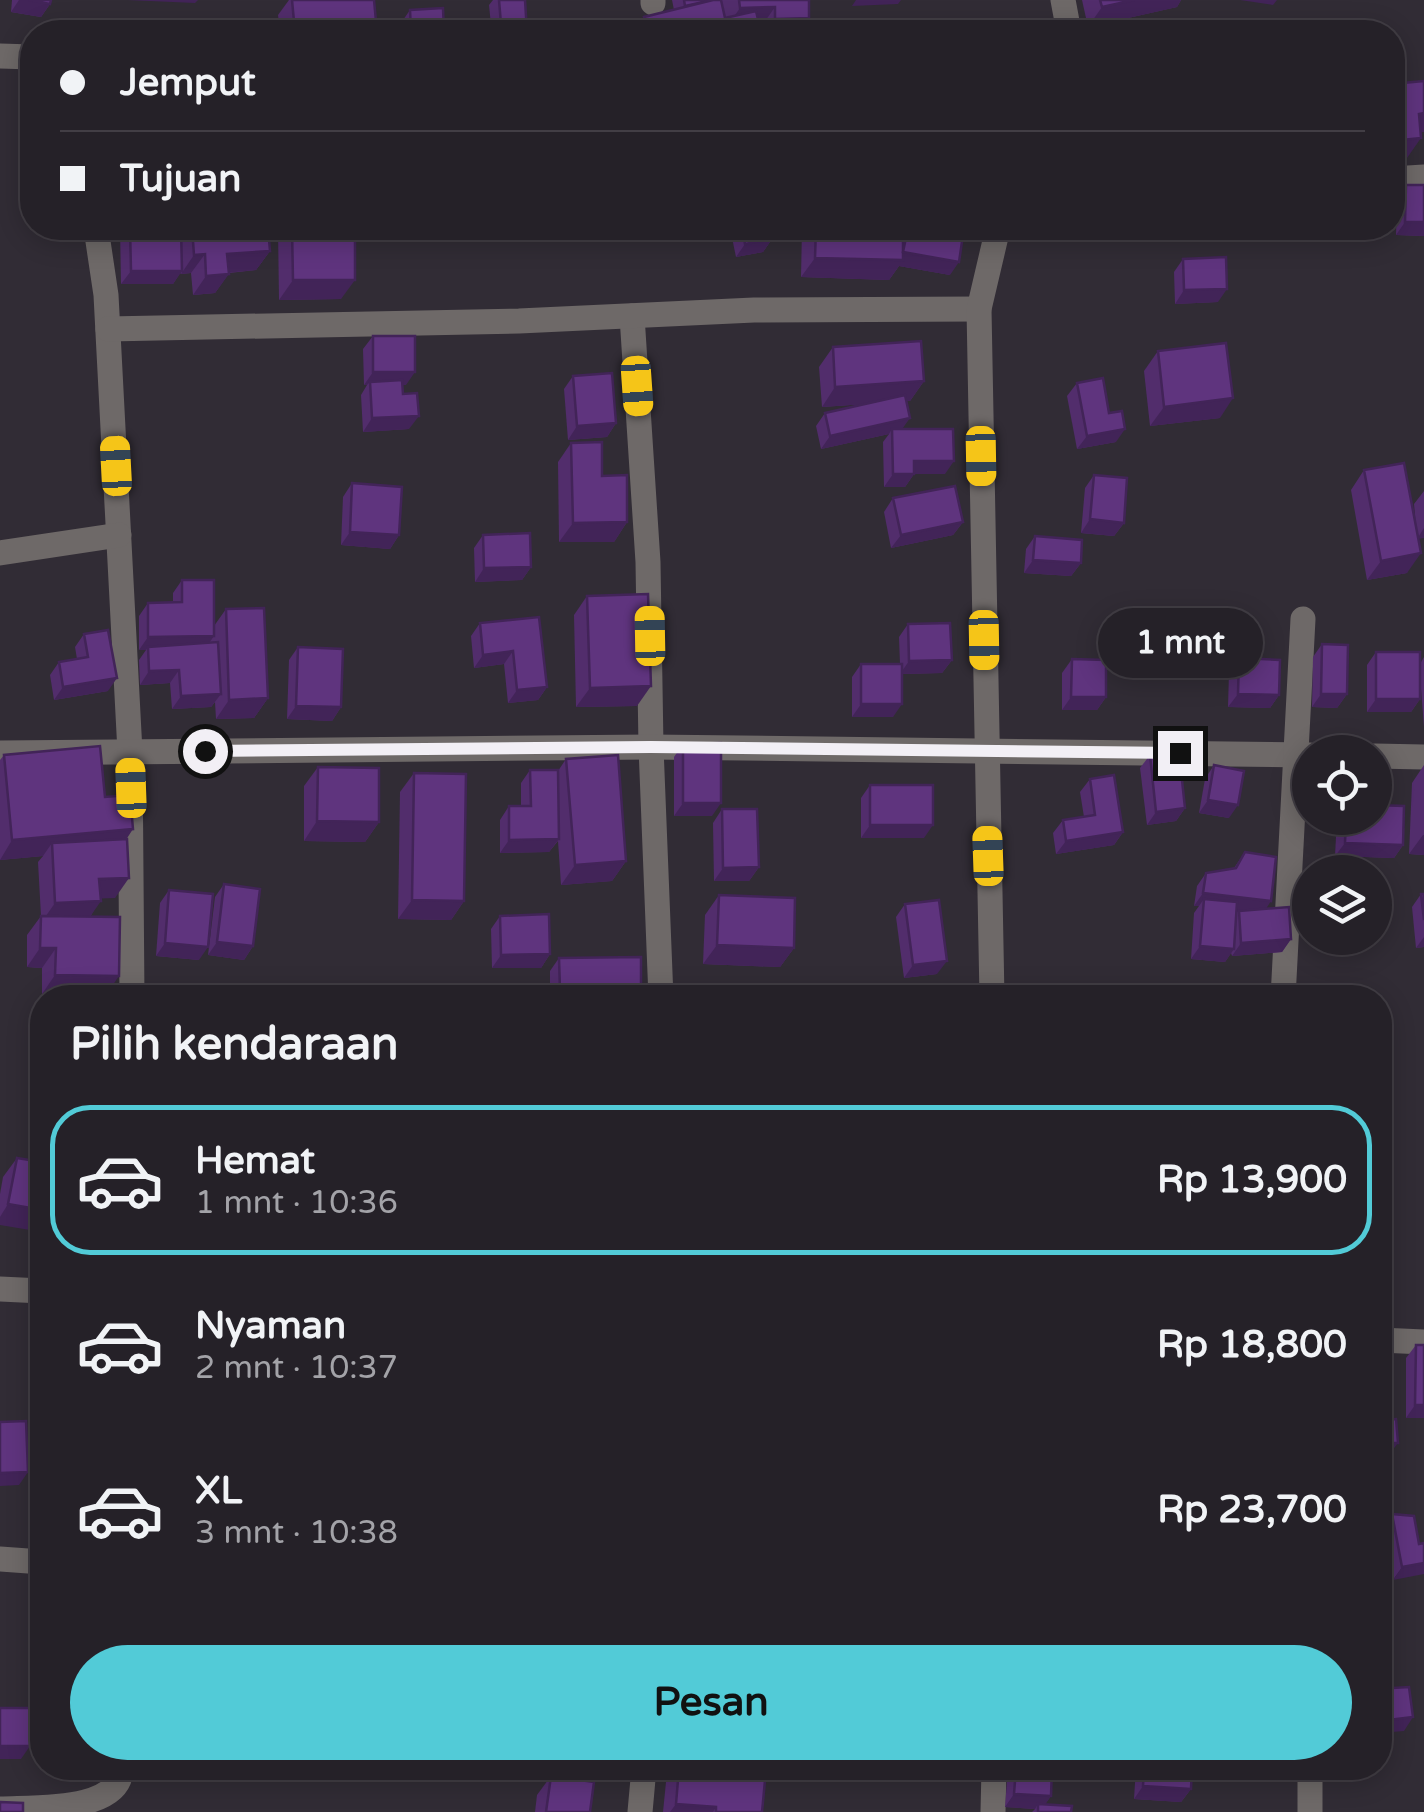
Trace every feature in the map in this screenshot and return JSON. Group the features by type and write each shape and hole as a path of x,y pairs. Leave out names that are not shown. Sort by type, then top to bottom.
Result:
{"street":[{"path":"97,240 108,329 120,535 130,752 132,985"},
{"path":"992,985 979,310 995,240"},
{"path":"108,329 754,310 979,310"},
{"path":"632,316 648,562 661,985"},
{"path":"0,553 120,535"},
{"path":"1303,619 1304,735"},
{"path":"0,753 651,747 1292,755"},
{"path":"1392,756 1424,757"},
{"path":"1283,985 1297,835"},
{"path":"0,1290 30,1291"},
{"path":"1392,1341 1424,1342"},
{"path":"0,1559 30,1561"},
{"path":"0,1809 101,1802 117,1787 118,1780"},
{"path":"640,1812 643,1780"},
{"path":"993,1812 994,1780"},
{"path":"1310,1780 1310,1812"}],"building":[{"path":"292,0 374,0 376,20 294,20"},
{"path":"499,0 525,0 526,20 501,20"},
{"path":"684,0 713,0 685,6"},
{"path":"721,0 725,18 756,11 758,20 645,20 644,17"},
{"path":"739,0 809,0 809,18 775,19 775,7 740,8"},
{"path":"1100,0 1134,0 1102,7"},
{"path":"443,8 444,20 410,20 410,10"},
{"path":"1424,81 1424,113 1419,114 1421,138 1405,140 1405,83"},
{"path":"1406,185 1424,185 1424,222 1405,222"},
{"path":"130,240 181,240 182,271 131,271"},
{"path":"193,240 269,240 270,251 227,254 229,274 206,276 205,254 194,255"},
{"path":"292,240 355,240 355,280 293,280"},
{"path":"816,240 903,240 903,260 815,258"},
{"path":"906,240 962,240 959,262 903,252"},
{"path":"1226,257 1227,289 1184,290 1183,259"},
{"path":"373,336 415,336 415,372 373,372"},
{"path":"921,341 924,381 835,387 833,347"},
{"path":"1226,343 1233,398 1164,407 1158,351"},
{"path":"612,373 616,423 577,426 573,376"},
{"path":"1103,378 1109,413 1122,411 1125,429 1087,436 1077,383"},
{"path":"402,380 403,394 417,393 419,416 372,418 370,382"},
{"path":"905,395 910,418 830,436 825,413"},
{"path":"892,429 953,429 954,461 914,461 914,474 893,474"},
{"path":"602,442 602,476 627,475 627,522 573,523 571,443"},
{"path":"1404,463 1421,553 1381,561 1364,470"},
{"path":"1094,475 1127,478 1124,523 1090,519"},
{"path":"352,483 402,487 399,535 350,532"},
{"path":"955,486 963,522 901,535 893,498"},
{"path":"530,533 531,567 484,568 483,535"},
{"path":"1035,536 1082,540 1081,563 1033,560"},
{"path":"182,580 214,580 214,636 148,637 148,603 182,602"},
{"path":"648,594 651,686 590,688 587,596"},
{"path":"264,608 268,698 229,700 226,609"},
{"path":"539,617 547,687 517,690 513,651 483,655 480,623"},
{"path":"950,623 952,660 909,661 908,624"},
{"path":"108,630 117,678 63,687 59,662 88,657 84,634"},
{"path":"218,642 221,694 181,696 179,670 149,671 148,647"},
{"path":"1322,644 1348,645 1347,694 1321,694"},
{"path":"298,647 343,649 341,707 296,706"},
{"path":"1376,652 1420,652 1420,699 1376,699"},
{"path":"1239,658 1280,660 1279,695 1238,694"},
{"path":"1072,659 1106,660 1106,697 1071,697"},
{"path":"861,664 902,664 902,704 861,704"},
{"path":"721,743 721,803 683,803 683,744"},
{"path":"100,746 105,797 130,795 133,829 12,840 4,755"},
{"path":"1179,752 1185,808 1156,812 1150,755"},
{"path":"618,755 626,861 575,865 566,759"},
{"path":"1214,765 1244,771 1238,805 1208,800"},
{"path":"318,767 379,768 379,822 317,821"},
{"path":"530,770 558,770 559,839 509,840 509,806 531,806"},
{"path":"414,773 466,774 464,901 412,900"},
{"path":"1114,775 1123,832 1066,841 1063,820 1095,815 1090,779"},
{"path":"870,785 933,785 933,825 870,825"},
{"path":"1392,806 1404,806 1403,845 1345,843 1345,835 1392,835"},
{"path":"722,809 757,809 759,867 723,868"},
{"path":"127,839 129,878 99,879 101,901 55,903 52,843"},
{"path":"1245,852 1276,857 1271,901 1203,893 1206,873 1236,868"},
{"path":"224,884 260,889 253,946 217,942"},
{"path":"169,890 213,894 208,947 165,943"},
{"path":"719,895 795,898 794,948 717,945"},
{"path":"1204,899 1237,902 1234,949 1200,946"},
{"path":"939,900 947,961 913,965 905,904"},
{"path":"1289,907 1291,939 1241,943 1239,911"},
{"path":"549,914 550,954 501,955 500,916"},
{"path":"41,916 120,917 119,976 55,975 56,948 40,948"},
{"path":"641,957 641,985 560,985 559,958"},
{"path":"17,1158 30,1160 30,1208 8,1204"},
{"path":"1416,1345 1424,1345 1424,1405 1415,1405"},
{"path":"1392,1419 1396,1419 1398,1443 1392,1443"},
{"path":"26,1421 28,1472 0,1473 0,1422"},
{"path":"1392,1514 1414,1516 1419,1544 1424,1543 1424,1563 1402,1567"},
{"path":"1392,1680 1393,1688 1409,1687 1413,1717 1392,1720"},
{"path":"0,1708 30,1708 30,1746 0,1746"},
{"path":"550,1780 594,1782 590,1812 546,1812"},
{"path":"678,1780 765,1780 762,1812 716,1812 716,1807 676,1804"},
{"path":"1015,1780 1052,1780 1051,1796 1014,1794"},
{"path":"1143,1780 1191,1780 1191,1789 1143,1786"},
{"path":"0,1802 23,1803 23,1812 0,1812"},
{"path":"1038,1804 1072,1806 1071,1812 1038,1812"}],"route":[{"path":"205,751 651,747 1180,753"}]}
